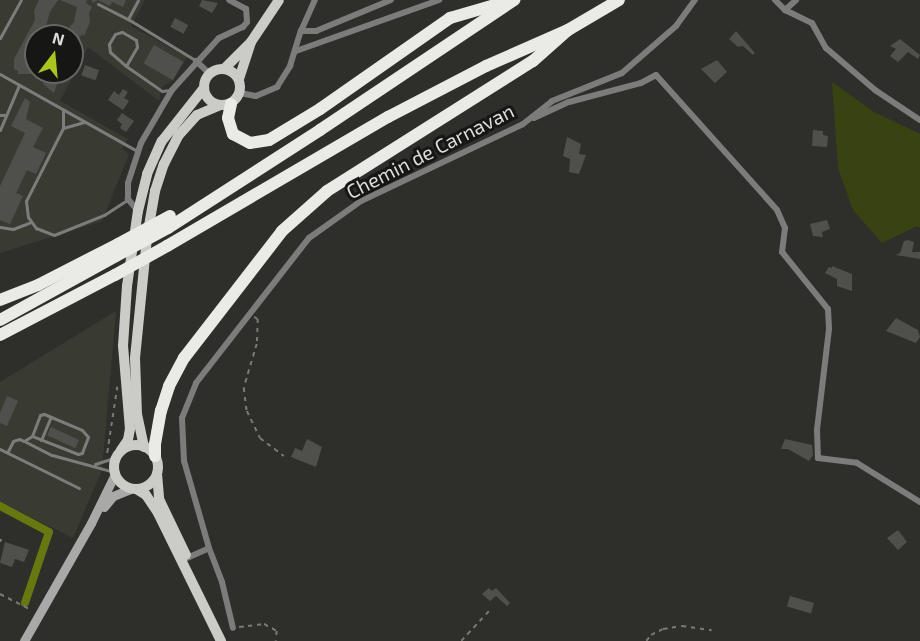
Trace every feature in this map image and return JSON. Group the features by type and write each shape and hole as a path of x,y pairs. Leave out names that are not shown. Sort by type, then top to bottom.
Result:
{"highway":[{"path":"226,104 233,134 250,143 269,140 320,109 450,18 513,0"},
{"path":"0,320 117,250 169,222 330,124 513,0"},
{"path":"0,335 115,275 388,117 486,66 568,30 619,0"},
{"path":"155,456 161,411 169,386 184,358 282,231 327,192 533,61 568,30"},
{"path":"0,300 117,250"},
{"path":"0,344 77,296"}],"main road":[{"path":"24,641 91,524 114,473 115,454 128,440 130,429 123,346 127,286 138,212 147,174 162,141 204,88 210,74 224,69 251,42 279,0"},
{"path":"144,447 137,415 135,358 147,237 155,191 164,164 179,135 197,115 226,104 240,93 239,79 251,42"},
{"path":"224,69 239,79"},
{"path":"204,88 210,100 226,104"},
{"path":"115,454 136,445 144,447 155,456 159,499 187,558 218,636"},
{"path":"114,473 123,486 146,495 158,513 218,636"},
{"path":"91,524 113,496 146,487 157,474"}],"street":[{"path":"138,212 128,199 128,183 138,151 172,90 219,38 243,27 247,22 246,9 229,0"},
{"path":"240,93 256,96 277,87 296,51 301,31 315,0"},
{"path":"301,31 316,31 391,0"},
{"path":"296,51 439,0"},
{"name":"Chemin de Carnavan","path":"233,628 222,582 209,548 184,461 182,418 196,383 309,238 361,201 523,124 552,101 622,73 676,26 695,0"},
{"path":"775,0 785,10 812,23 826,48 875,90 920,120"},
{"path":"785,10 796,0"},
{"path":"196,61 210,74"},
{"path":"523,124 569,102 641,83 656,75 777,210 785,228 782,252 828,309 830,329 817,430 818,458 857,464 920,502"},
{"path":"187,558 209,548"}],"lane":[{"path":"0,38 21,0"},
{"path":"128,19 138,0"},
{"path":"98,4 128,19 196,61"},
{"path":"126,66 137,47 136,40 122,32 115,34 110,44 110,52 126,66 162,91 172,90"},
{"path":"0,74 138,151"},
{"path":"0,130 19,85"},
{"path":"63,110 63,128 26,201 31,222 42,232 54,235 104,215 128,199"},
{"path":"0,115 6,115"},
{"path":"63,128 85,122"},
{"path":"0,227 14,229 31,222"},
{"path":"24,441 32,436 40,415 51,417 82,430 88,437 82,453 72,454 32,436"},
{"path":"41,440 51,417"},
{"path":"8,451 13,441 19,439 52,455 76,463 93,464 114,473"},
{"path":"0,449 79,488"},
{"path":"93,464 115,454"}],"path":[{"path":"248,314 258,319 257,344 244,388 247,411 260,438 284,456"},
{"path":"115,454 118,380"},
{"path":"0,594 40,615"},
{"path":"461,641 489,611"},
{"path":"233,628 264,624 277,631 276,641"},
{"path":"646,641 663,629 682,626 712,630"}],"shaded area":[{"path":"0,0 145,0 131,26 187,57 173,80 162,87 159,101 88,47 84,55 84,24 24,24 24,84 69,84 60,101 128,139 122,149 129,154 102,221 0,253"},
{"path":"116,311 102,470 73,538 0,502 0,382"}],"green space":[{"path":"832,82 874,112 920,134 920,228 917,226 882,243 853,210 838,168"}],"building":[{"path":"39,0 58,0 50,12 46,24 33,24 34,11"},
{"path":"60,0 87,0 86,3 92,7 89,13 90,22 84,36 84,24 72,24 77,7"},
{"path":"98,0 126,0 123,7 112,2 110,6"},
{"path":"202,0 218,3 212,13 199,6"},
{"path":"175,18 188,25 184,34 170,27"},
{"path":"736,31 755,53 753,55 743,46 738,47 729,39"},
{"path":"900,39 920,55 918,59 908,52 898,62 890,56 896,49 890,46"},
{"path":"24,40 24,74 18,74 18,71 14,69 14,59"},
{"path":"154,45 183,62 173,80 144,63"},
{"path":"717,60 727,72 715,83 701,69"},
{"path":"85,65 99,70 95,80 84,76"},
{"path":"43,84 57,84 54,93"},
{"path":"123,89 128,92 124,98 129,101 123,110 108,100 114,91 119,95"},
{"path":"25,98 30,102 26,119 43,128 33,147 46,153 36,174 27,170 16,193 23,196 10,224 0,220 0,186 25,133 11,126"},
{"path":"122,113 134,121 126,132 120,128 122,124 117,120"},
{"path":"813,130 823,131 823,135 828,136 827,147 812,146"},
{"path":"567,137 581,144 579,154 586,155 579,174 569,172 570,159 563,156"},
{"path":"827,220 830,229 822,232 823,237 813,236 810,224"},
{"path":"904,241 914,242 912,252 920,252 920,259 896,255 900,253"},
{"path":"832,266 852,274 852,291 837,286 837,279 825,273"},
{"path":"896,318 918,330 920,337 916,343 886,331"},
{"path":"7,396 18,401 7,426 0,423 0,413"},
{"path":"51,427 79,440 75,448 47,435"},
{"path":"307,439 322,447 316,467 291,457 295,448 302,451"},
{"path":"785,439 812,445 813,455 809,461 788,449 781,449"},
{"path":"898,530 907,542 898,550 887,538"},
{"path":"5,542 29,550 24,562 15,559 12,567 0,563"},
{"path":"489,588 492,591 496,588 510,603 507,606 496,596 490,601 482,594"},
{"path":"790,596 814,603 811,613 787,607"}],"waterway":[{"path":"0,506 49,532 25,603"}]}
